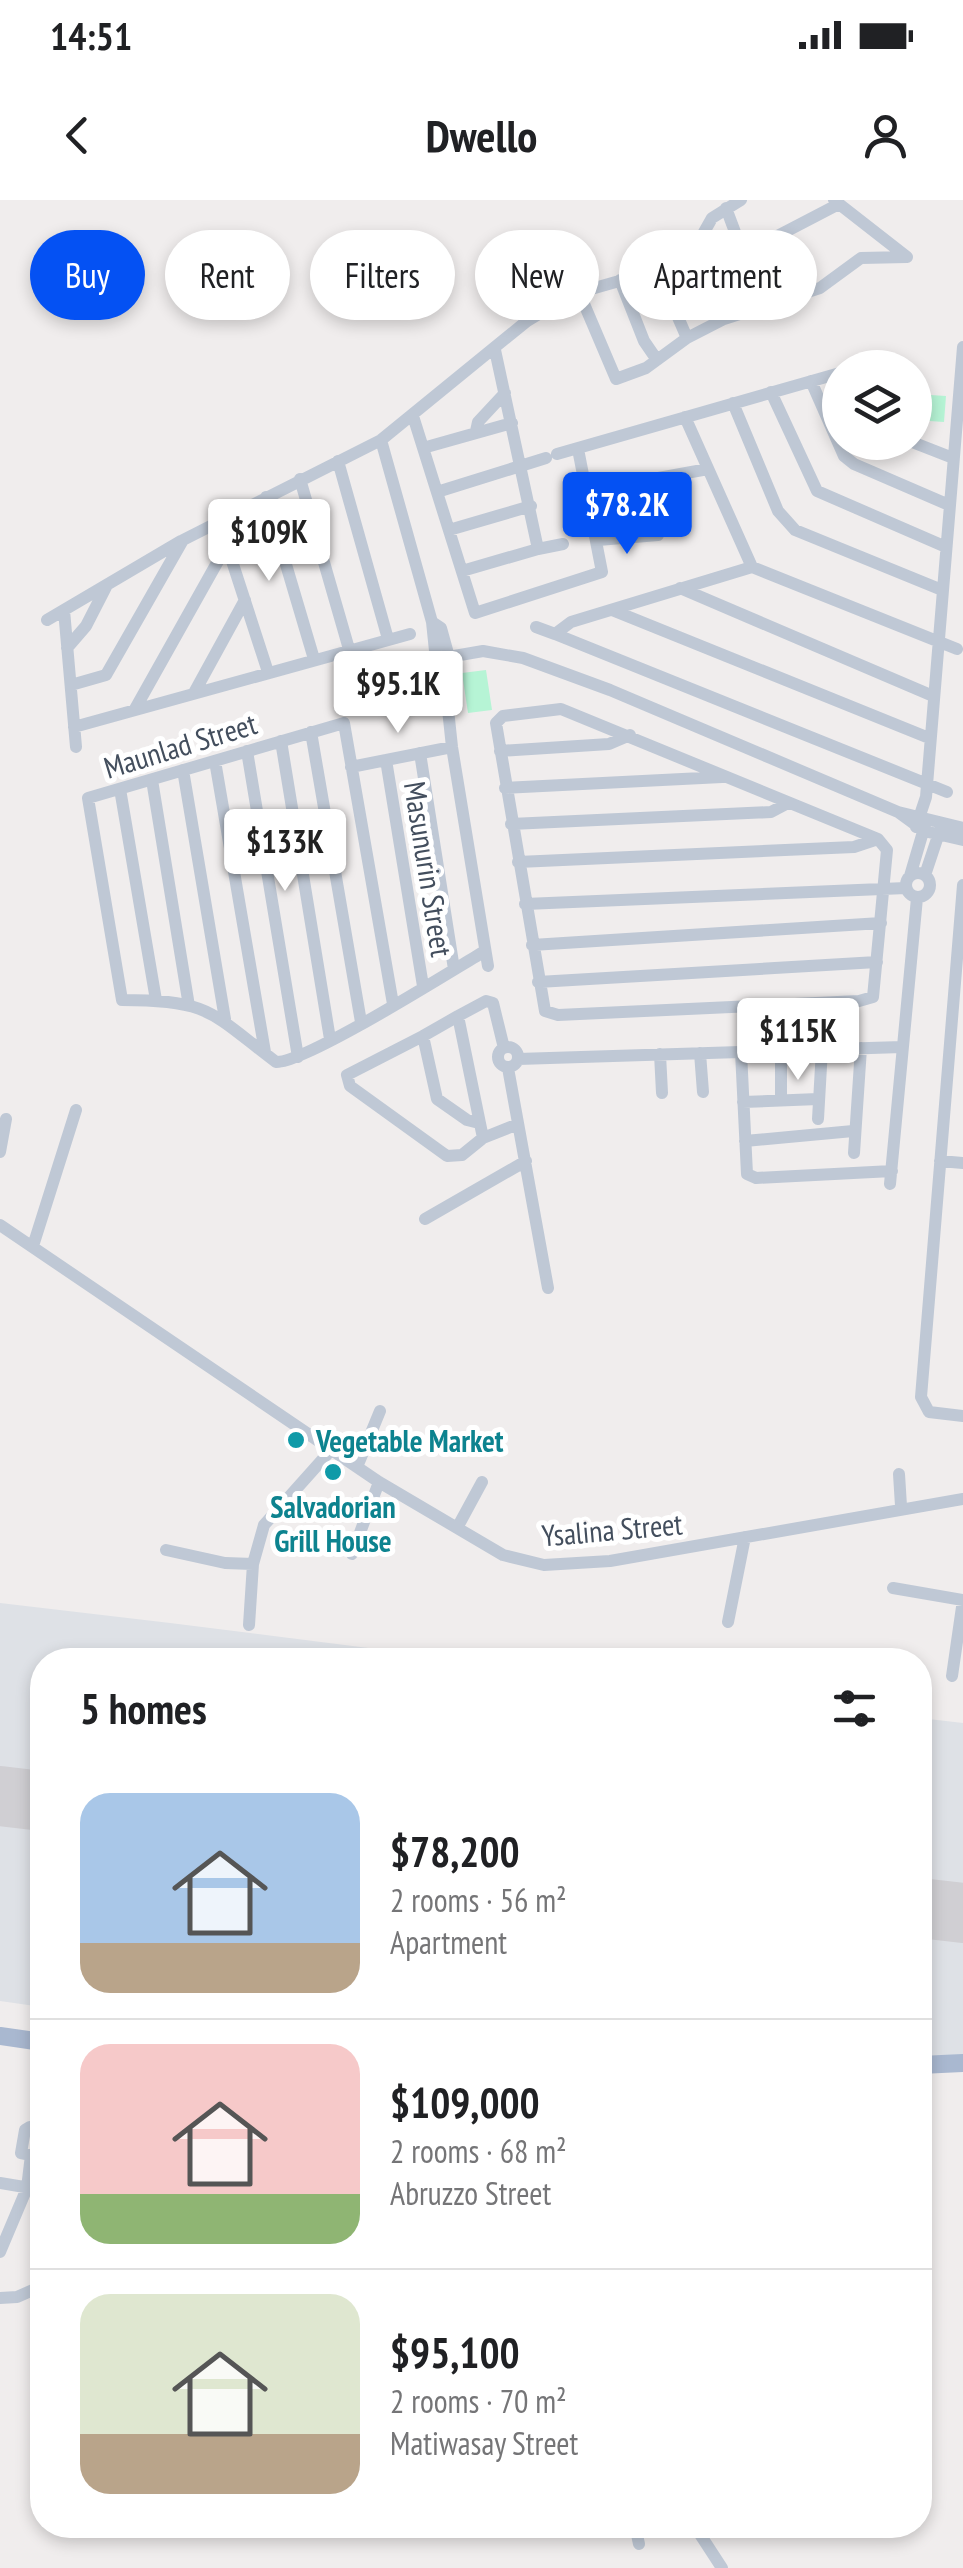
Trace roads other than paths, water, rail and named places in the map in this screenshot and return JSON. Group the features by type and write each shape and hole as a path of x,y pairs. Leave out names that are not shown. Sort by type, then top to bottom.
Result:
{"main road":[{"path":"0,2036 30,2040"},
{"path":"932,2065 963,2064"}],"street":[{"path":"705,230 712,218 740,200"},
{"path":"786,230 836,202 907,257 861,258 817,289"},
{"path":"726,208 734,230"},
{"path":"46,620 219,521 381,440 529,320"},
{"path":"590,320 616,380 634,375 687,338 722,320"},
{"path":"636,320 657,360"},
{"path":"679,320 687,338"},
{"path":"741,1052 745,1168 756,1178 891,1178 917,898 908,882 925,784 963,346"},
{"path":"495,350 538,549"},
{"path":"437,492 822,378"},
{"path":"811,381 844,456 854,464 949,505"},
{"path":"772,392 816,492 946,548"},
{"path":"476,430 478,422 505,393"},
{"path":"734,403 778,510 795,530 942,590"},
{"path":"413,416 475,613 600,574 604,568 578,449"},
{"path":"685,417 752,566"},
{"path":"423,448 476,430 512,424"},
{"path":"120,789 156,1000 225,1018 281,1063 454,969 486,959 452,746 441,628 432,622 381,440"},
{"path":"932,450 954,458"},
{"path":"338,461 388,639"},
{"path":"587,491 708,468"},
{"path":"300,480 349,649"},
{"path":"266,497 314,658"},
{"path":"449,530 530,506"},
{"path":"219,521 268,672"},
{"path":"598,540 658,535"},
{"path":"71,686 106,676 184,540"},
{"path":"462,571 563,544"},
{"path":"135,709 228,546"},
{"path":"556,634 571,622 752,566 957,649"},
{"path":"68,648 86,626 107,584"},
{"path":"680,588 933,696"},
{"path":"194,692 245,600"},
{"path":"64,610 76,747"},
{"path":"612,610 929,738"},
{"path":"536,627 947,792"},
{"path":"74,727 410,634"},
{"path":"443,658 484,651 522,658 610,690 963,840"},
{"path":"564,709 630,735 878,839 887,850 875,992 859,1002 550,1015 542,1006 524,904 498,719 564,709"},
{"name":"Maunlad Street","path":"156,1000 122,1000 88,798 344,723 351,766"},
{"path":"312,732 360,1022"},
{"path":"500,752 609,744 630,735"},
{"path":"281,741 330,1039"},
{"path":"393,1004 351,766 452,746"},
{"path":"247,751 298,1057"},
{"path":"420,753 454,969"},
{"name":"Masunurin Street","path":"386,760 423,986"},
{"path":"215,761 265,1052"},
{"path":"183,770 225,1018"},
{"path":"505,788 727,777"},
{"path":"152,780 190,1006"},
{"path":"510,824 771,812 788,803"},
{"path":"920,822 963,828"},
{"path":"917,898 930,889 920,822"},
{"path":"518,862 854,848 878,839"},
{"path":"524,904 886,886 925,875"},
{"path":"963,885 921,1397 928,1412 963,1416"},
{"path":"532,945 881,924"},
{"path":"538,982 877,962"},
{"path":"518,1124 482,1138 452,1158 350,1086 347,1075 486,1001 494,1003 504,1048 514,1050 518,1124 548,1288"},
{"path":"458,1016 482,1138"},
{"path":"422,1036 436,1099 467,1120 479,1123"},
{"path":"513,1063 902,1046"},
{"path":"854,1152 852,1131 861,1048"},
{"path":"818,1119 822,1049"},
{"path":"781,1099 782,1050"},
{"path":"700,1053 703,1092"},
{"path":"660,1054 662,1093"},
{"path":"743,1102 818,1100"},
{"path":"33,1246 76,1110"},
{"path":"0,1152 6,1119"},
{"path":"744,1141 852,1131"},
{"path":"425,1219 526,1160"},
{"path":"940,1161 963,1162"},
{"name":"Ysalina Street","path":"0,1225 379,1482 503,1554 544,1564 610,1560 901,1506 963,1499"},
{"path":"357,1467 380,1411"},
{"path":"249,1625 253,1564 264,1525 331,1450"},
{"path":"900,1474 901,1506"},
{"path":"352,1554 379,1482"},
{"path":"457,1528 482,1482"},
{"path":"728,1622 745,1537"},
{"path":"166,1550 225,1563 253,1564"},
{"path":"893,1588 963,1600 952,1676"},
{"path":"30,2126 25,2130 21,2152 30,2155"},
{"path":"2,2242 27,2188 30,2163"},
{"path":"0,2183 30,2188"},
{"path":"0,2298 30,2291"},
{"path":"638,2538 639,2544"},
{"path":"702,2538 722,2568"}],"place":[{"name":"Vegetable Market","path":"296,1440"},
{"name":"Salvadorian Grill House","path":"333,1472"}]}
